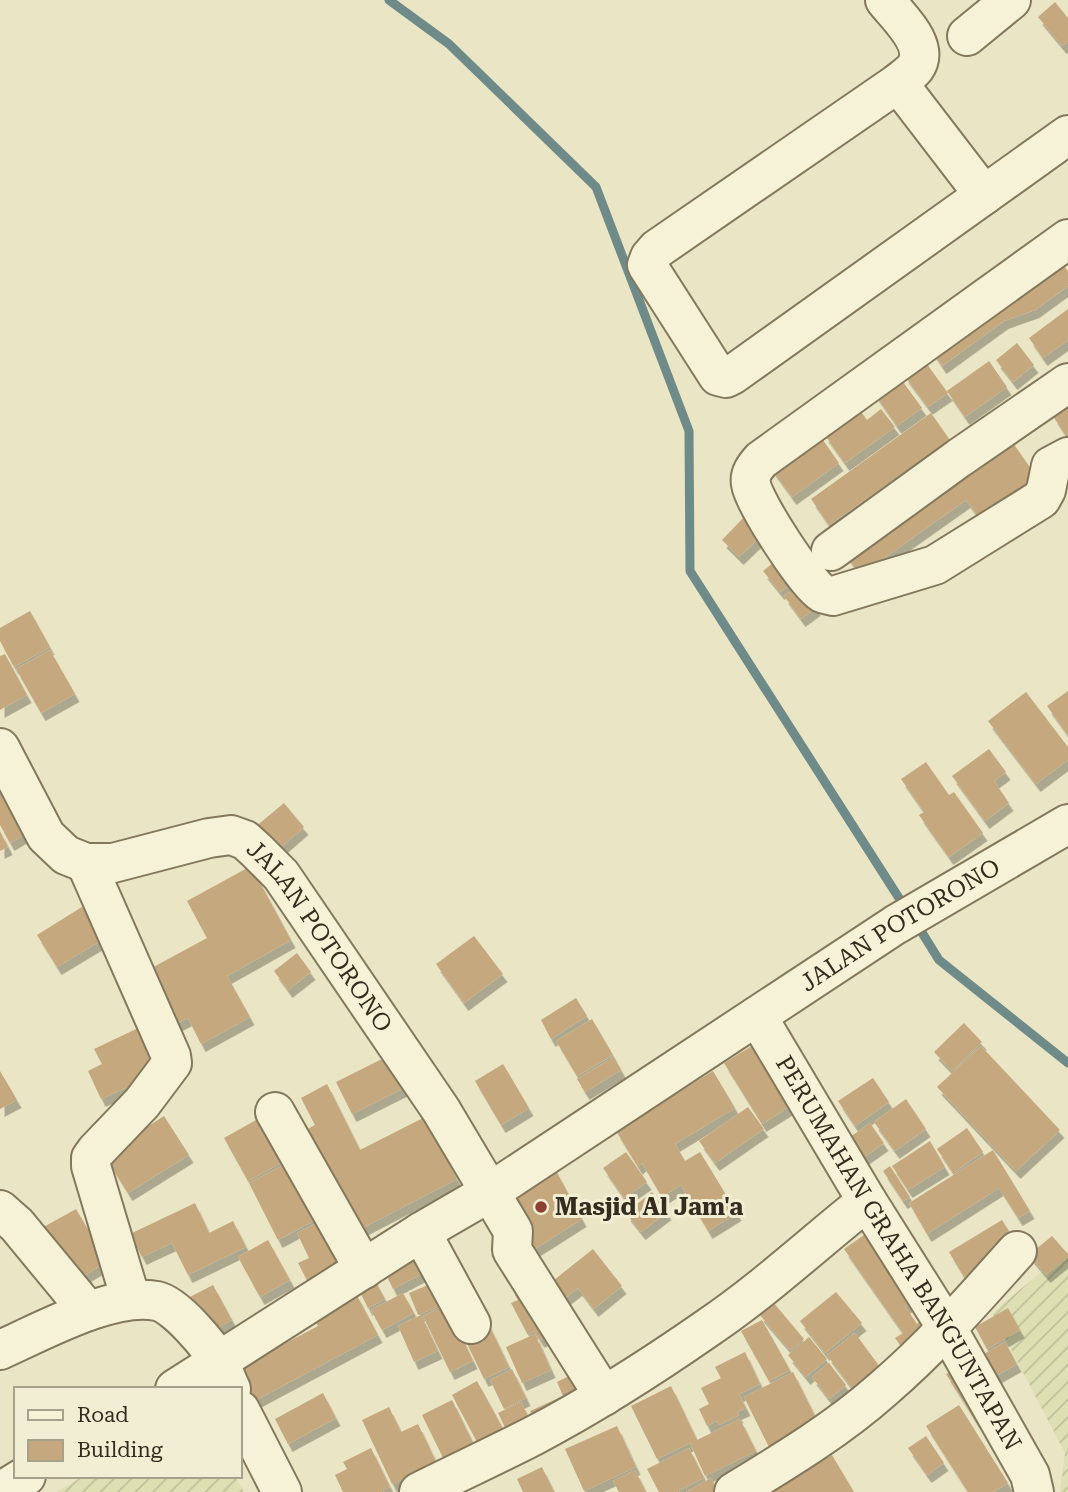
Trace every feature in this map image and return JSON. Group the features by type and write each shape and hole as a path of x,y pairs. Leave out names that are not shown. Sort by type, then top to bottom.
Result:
{"street":[{"path":"885,0 919,44 920,57 915,68 898,83 657,249 650,257 647,265 718,376 726,378 732,375 1068,135"},
{"path":"967,36 1011,0"},
{"path":"898,83 984,195"},
{"path":"1014,420 1060,462 1046,490 1041,499 935,565 833,596 822,593 756,502 751,474 761,460 1068,239"},
{"path":"831,551 1068,383"},
{"path":"0,748 46,836 66,855 86,863 171,1056 172,1063 142,1104 91,1158 91,1166 131,1300"},
{"name":"JALAN POTORONO","path":"183,1387 225,1376 364,1269 490,1192 909,917 1068,824"},
{"name":"JALAN POTORONO","path":"86,863 113,863 209,838 231,835 257,850 281,875 441,1110 490,1192"},
{"name":"PERUMAHAN GRAHA BANGUNTAPAN","path":"757,1016 867,1201 947,1328 1030,1475 1034,1492"},
{"path":"275,1112 364,1269"},
{"path":"490,1192 513,1231 512,1250 604,1396"},
{"path":"419,1492 534,1435 604,1396 710,1327 792,1265 867,1201"},
{"path":"0,1210 17,1225 88,1311"},
{"path":"421,1232 471,1324"},
{"path":"734,1492 801,1451 882,1391 947,1328 1017,1251"},
{"path":"0,1350 88,1311 131,1300 158,1301 178,1312 225,1376"},
{"path":"242,1414 282,1492"},
{"path":"0,1492 23,1478"}],"green space":[{"path":"1068,1250 1068,1492 1060,1492 1065,1453 992,1313"},
{"path":"80,1478 236,1478 244,1492 57,1492"}],"building":[{"path":"1055,2 1068,18 1068,41 1062,46 1038,17"},
{"path":"1059,259 1068,271 1068,286 1035,310 1004,321 942,366 927,344"},
{"path":"1068,309 1068,340 1043,358 1029,338"},
{"path":"1017,343 1034,365 1013,382 996,360"},
{"path":"924,360 948,393 928,407 904,375"},
{"path":"989,361 1007,387 965,417 947,391"},
{"path":"898,375 922,408 897,426 874,393"},
{"path":"1068,406 1068,439 1053,416"},
{"path":"859,409 867,420 881,409 895,427 845,463 824,434"},
{"path":"931,413 950,440 829,525 811,499"},
{"path":"816,430 839,463 792,497 768,464"},
{"path":"1006,433 1038,479 981,520 966,500 860,575 842,549"},
{"path":"746,515 764,533 739,557 722,540"},
{"path":"778,559 795,581 780,592 763,571"},
{"path":"800,585 816,608 801,619 784,596"},
{"path":"30,611 50,647 14,667 0,641 0,628"},
{"path":"50,650 75,694 41,713 16,669"},
{"path":"5,654 27,695 0,710 0,656"},
{"path":"1068,691 1068,735 1047,706"},
{"path":"1026,692 1068,747 1068,760 1036,784 988,721"},
{"path":"989,749 1006,772 994,781 1009,803 985,821 952,776"},
{"path":"926,762 949,795 954,792 983,833 949,857 919,815 924,812 901,779"},
{"path":"11,788 35,828 10,843 0,825 0,794"},
{"path":"284,803 304,827 274,853 254,828"},
{"path":"0,831 8,847 0,851"},
{"path":"251,866 291,940 227,976 250,1017 201,1044 188,1018 176,1024 148,970 207,938 187,901"},
{"path":"82,907 102,940 57,967 37,935"},
{"path":"474,936 503,974 464,1003 436,964"},
{"path":"297,953 311,972 288,990 274,971"},
{"path":"576,998 587,1016 551,1039 541,1020"},
{"path":"592,1019 613,1055 577,1076 556,1041"},
{"path":"153,1021 163,1071 101,1099 88,1071 102,1064 94,1049"},
{"path":"964,1023 982,1042 952,1071 934,1052"},
{"path":"755,1044 792,1105 762,1124 724,1063"},
{"path":"981,1046 1060,1130 1016,1171 937,1087"},
{"path":"388,1056 404,1088 352,1114 336,1082"},
{"path":"614,1057 621,1070 585,1092 577,1079"},
{"path":"503,1064 529,1108 501,1125 475,1081"},
{"path":"0,1071 17,1100 0,1109"},
{"path":"713,1071 735,1108 675,1144 685,1161 700,1152 737,1213 708,1231 681,1185 662,1197 642,1163 638,1167 616,1131"},
{"path":"873,1078 889,1102 855,1126 838,1101"},
{"path":"327,1084 360,1150 425,1117 457,1179 349,1235 298,1134 315,1125 301,1098"},
{"path":"906,1099 926,1129 895,1151 874,1122"},
{"path":"748,1107 764,1129 715,1163 699,1141"},
{"path":"272,1111 297,1154 248,1181 224,1138"},
{"path":"164,1116 189,1155 128,1193 104,1155"},
{"path":"870,1123 884,1143 864,1157 850,1137"},
{"path":"967,1128 983,1152 953,1173 937,1149"},
{"path":"930,1141 945,1167 908,1190 892,1166"},
{"path":"993,1150 1030,1211 1018,1218 999,1188 927,1234 909,1203"},
{"path":"626,1152 647,1182 624,1198 603,1168"},
{"name":"Masjid Al Jam'a","path":"550,1160 582,1219 530,1252 500,1195"},
{"path":"290,1162 319,1218 278,1240 249,1183"},
{"path":"890,1166 910,1197 903,1201 883,1171"},
{"path":"652,1192 667,1212 641,1232 626,1213"},
{"path":"195,1203 209,1233 233,1221 246,1247 188,1275 172,1243 142,1257 130,1234"},
{"path":"76,1209 107,1262 71,1283 40,1229"},
{"path":"331,1216 328,1244 341,1271 310,1286 298,1263 309,1258 297,1233"},
{"path":"1002,1220 1014,1239 996,1257 964,1277 949,1252"},
{"path":"874,1228 915,1300 905,1306 917,1324 921,1320 933,1337 907,1355 895,1338 903,1333 844,1249"},
{"path":"1052,1236 1068,1257 1046,1275 1029,1255"},
{"path":"268,1240 290,1280 260,1297 238,1257"},
{"path":"420,1248 431,1269 393,1289 383,1268"},
{"path":"593,1249 622,1286 594,1309 578,1288 562,1300 549,1284"},
{"path":"373,1277 385,1299 368,1308 357,1286"},
{"path":"435,1282 444,1304 418,1315 409,1293"},
{"path":"213,1285 232,1320 205,1334 186,1299"},
{"path":"532,1286 556,1331 540,1340 533,1329 528,1335 511,1303 518,1300 515,1295"},
{"path":"355,1292 378,1335 256,1400 239,1368 318,1326 312,1315"},
{"path":"836,1292 862,1323 825,1353 800,1321"},
{"path":"403,1293 414,1313 382,1330 371,1310"},
{"path":"773,1302 804,1339 790,1350 759,1314"},
{"path":"446,1305 473,1361 450,1372 423,1316"},
{"path":"1008,1308 1020,1330 987,1349 975,1327"},
{"path":"421,1315 438,1351 414,1362 398,1326"},
{"path":"762,1320 790,1370 769,1381 741,1331"},
{"path":"487,1321 509,1367 484,1379 462,1333"},
{"path":"855,1333 880,1367 852,1388 827,1355"},
{"path":"535,1334 551,1370 522,1383 506,1347"},
{"path":"809,1337 827,1359 806,1377 788,1355"},
{"path":"1005,1342 1017,1364 989,1380 977,1358"},
{"path":"745,1352 760,1384 739,1394 746,1408 737,1412 739,1415 719,1425 717,1421 707,1426 699,1409 709,1404 701,1388 721,1378 715,1367"},
{"path":"829,1363 846,1385 829,1399 812,1377"},
{"path":"960,1366 989,1412 975,1420 946,1374"},
{"path":"512,1369 526,1398 504,1409 490,1380"},
{"path":"793,1372 820,1426 771,1451 744,1397"},
{"path":"573,1374 588,1404 538,1427 530,1411 563,1396 557,1382"},
{"path":"477,1381 511,1443 485,1457 452,1395"},
{"path":"671,1386 697,1440 740,1419 756,1451 705,1476 690,1443 657,1459 631,1406"},
{"path":"323,1393 336,1418 288,1444 275,1419"},
{"path":"452,1400 481,1459 451,1474 422,1415"},
{"path":"521,1402 535,1431 512,1442 498,1413"},
{"path":"959,1405 1008,1483 993,1492 968,1492 926,1426"},
{"path":"389,1407 401,1432 418,1424 437,1464 392,1484 362,1420"},
{"path":"617,1426 636,1467 584,1491 565,1449"},
{"path":"926,1436 944,1463 927,1475 908,1448"},
{"path":"371,1448 390,1487 380,1492 343,1492 335,1475 347,1469 343,1462"},
{"path":"689,1448 704,1478 676,1492 659,1492 647,1469"},
{"path":"832,1455 854,1492 771,1492"},
{"path":"542,1467 554,1492 523,1492 517,1479"},
{"path":"635,1470 646,1492 619,1492 613,1481"},
{"path":"711,1478 719,1492 686,1492"}],"waterway":[{"path":"389,0 449,44 596,187 689,431 690,571 906,909"},
{"path":"916,923 939,960 1068,1063"}],"place":[{"name":"Masjid Al Jam'a","path":"541,1207"}]}
